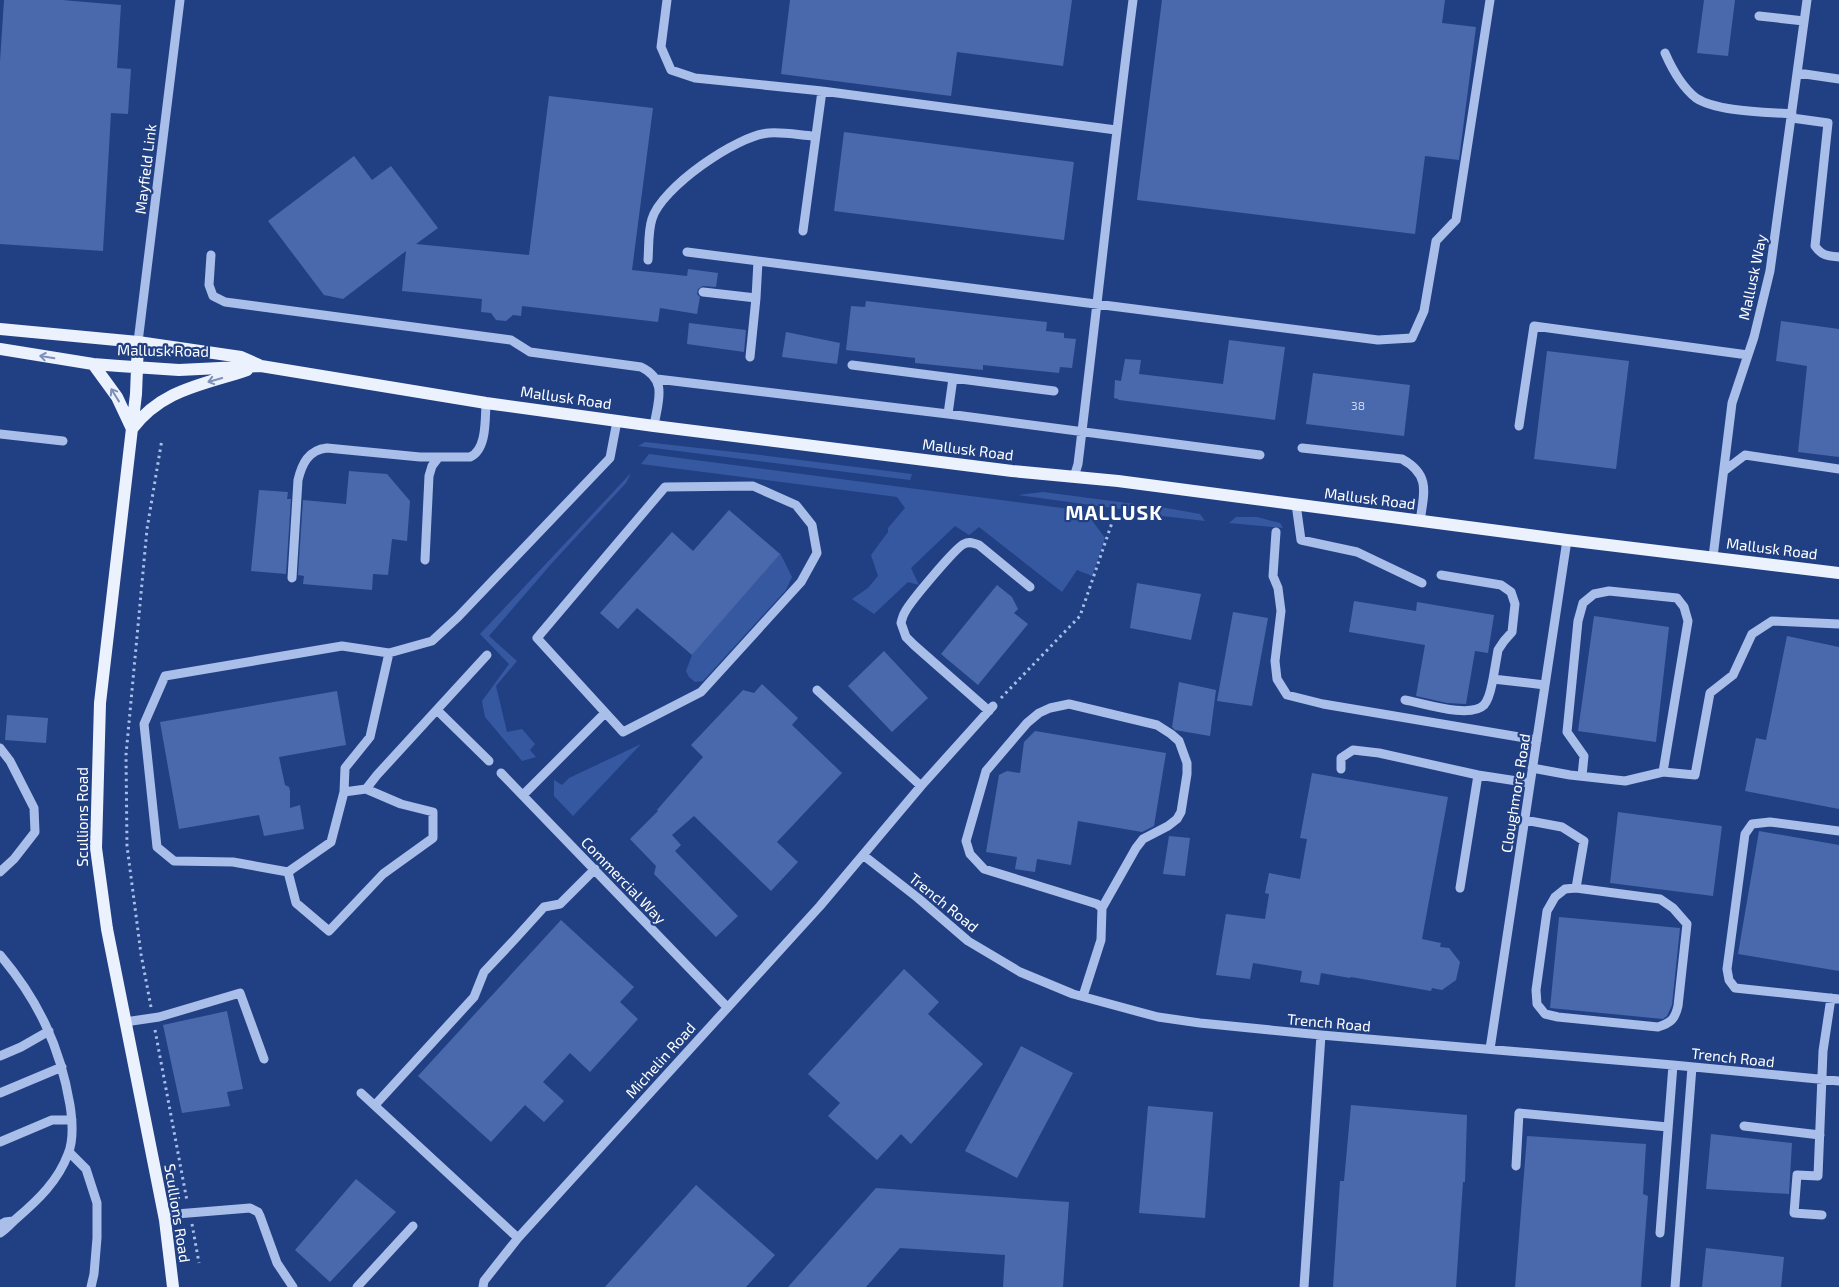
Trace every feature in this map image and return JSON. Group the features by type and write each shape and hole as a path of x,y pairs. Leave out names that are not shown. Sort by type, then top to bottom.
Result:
{"main road":[{"name":"Mallusk Road","path":"0,329 138,342 241,356 262,366"},
{"name":"Scullions Road","path":"138,342 136,394 100,703 96,848 107,928 164,1215 172,1287"},
{"name":"Mallusk Road","path":"0,349 93,364 179,370 262,366 486,403 654,426 1012,471 1118,481 1567,540 1839,573"},
{"path":"93,364 117,397 132,429 143,414 171,395 189,387 262,366"}],"street":[{"name":"Mayfield Link","path":"138,342 141,302 180,0"},
{"path":"666,0 661,47 671,70 695,78 822,91 1116,130"},
{"path":"1074,477 1098,304 1116,130 1133,0"},
{"path":"688,252 1378,340 1412,338 1424,311 1436,241 1456,220 1490,0"},
{"name":"Mallusk Way","path":"1713,557 1732,403 1748,355 1770,271 1807,0"},
{"path":"1759,16 1804,22"},
{"path":"1665,53 1678,77 1688,90 1707,103 1721,107 1792,116 1828,123 1815,246 1824,256 1839,257"},
{"path":"1798,73 1839,79"},
{"path":"803,231 814,136 822,91"},
{"path":"648,260 652,219 660,202 704,163 742,141 768,133 814,136"},
{"path":"211,255 209,285 213,296 225,302 511,340 530,352 641,367 651,372 657,379 659,392 654,426"},
{"path":"750,357 758,261"},
{"path":"703,292 756,298"},
{"path":"1519,426 1534,326 1748,355"},
{"path":"852,365 1054,392"},
{"path":"948,414 953,378"},
{"path":"657,379 1082,430 1260,455"},
{"path":"292,578 298,480 301,467 312,453 319,449 327,448 438,458 459,458 475,455 483,439 486,403"},
{"path":"389,653 370,737 345,768 344,792 331,842 288,872 233,862 174,861 157,847 144,724 165,676 342,646 389,653 432,642 610,458 617,420"},
{"path":"0,434 63,441"},
{"path":"1302,448 1402,460 1414,466 1425,486 1420,521"},
{"path":"1724,471 1745,455 1839,469"},
{"path":"425,560 429,476 432,466 438,458"},
{"path":"753,486 796,505 812,525 817,553 801,582 701,692 623,732 605,713 537,638 665,487 753,486"},
{"path":"1296,504 1300,540 1357,552 1422,583"},
{"path":"1276,532 1273,576 1278,588 1280,611 1275,662 1277,680 1287,695 1323,704 1537,740"},
{"name":"Cloughmore Road","path":"1490,1050 1567,540"},
{"path":"991,709 914,645 906,636 901,622 905,610 949,557 966,543 972,542 979,545 1030,587"},
{"path":"1405,700 1462,711 1475,710 1483,706 1488,698 1498,650 1512,632 1515,604 1511,592 1501,585 1441,575"},
{"path":"1582,776 1584,756 1567,732 1578,621 1583,603 1594,594 1609,591 1676,598 1684,607 1688,620 1663,772"},
{"path":"1532,768 1625,782 1663,772 1696,775 1710,693 1732,675 1752,634 1772,621 1839,624"},
{"path":"366,789 376,775 487,655"},
{"path":"1493,679 1545,685"},
{"path":"817,690 921,786"},
{"path":"1083,996 1101,940 1102,908 1143,839 1168,826 1181,812 1187,774 1186,763 1179,741 1157,725 1069,704 1060,705 1040,713 1027,723 986,771 966,841 970,854 984,869 1097,904 1102,908"},
{"name":"Michelin Road","path":"484,1287 484,1281 518,1238 820,906 921,786 991,709"},
{"path":"437,710 489,761"},
{"path":"523,794 605,713"},
{"path":"0,748 10,761 34,808 35,832 14,859 0,872"},
{"path":"1341,769 1341,758 1353,750 1379,753 1478,775 1530,783"},
{"name":"Commercial Way","path":"501,773 727,1007"},
{"path":"1460,888 1478,775"},
{"path":"288,872 296,902 329,931 383,874 434,838 433,812 401,804 366,789 344,792"},
{"path":"1524,820 1562,827 1584,841 1576,888"},
{"path":"1822,1216 1794,1213 1797,1175 1818,1176 1823,1051 1835,998 1735,988 1730,980 1727,969 1745,834 1752,824 1770,822 1839,831"},
{"name":"Trench Road","path":"862,855 918,898 968,941 1020,972 1083,996 1158,1017 1320,1035 1839,1081"},
{"path":"375,1106 474,997 484,972 544,907 560,904 595,869"},
{"path":"1576,888 1660,899 1673,908 1686,924 1676,1018 1668,1024 1658,1027 1558,1017 1545,1014 1537,1004 1536,990 1547,911 1555,897 1564,889 1576,888"},
{"path":"0,955 28,990 56,1048 66,1083 72,1120 69,1152 51,1185 9,1228 0,1233"},
{"path":"125,1022 153,1018 240,992 264,1059"},
{"path":"0,1056 21,1047 48,1031"},
{"path":"1304,1287 1320,1035"},
{"path":"1660,1234 1673,1065"},
{"path":"0,1093 62,1067"},
{"path":"1675,1287 1692,1067"},
{"path":"361,1093 518,1238"},
{"path":"1516,1166 1519,1113 1668,1127"},
{"path":"0,1142 52,1120 72,1120"},
{"path":"1744,1126 1820,1135"},
{"path":"69,1152 86,1169 97,1202 97,1238 91,1287"},
{"path":"164,1215 250,1208 258,1212 277,1263 293,1287"},
{"path":"0,1225 5,1222 13,1222"},
{"path":"357,1287 413,1226"}],"path":[{"path":"162,439 147,529 126,756 127,846 141,954 199,1262"},
{"path":"991,709 1080,616 1115,514"}],"shaded area":[{"path":"645,442 912,474 910,480 638,446"},
{"path":"649,454 1085,511 1105,538 1092,576 1077,570 1062,592 979,527 969,535 955,526 911,568 919,585 908,582 874,614 852,599 868,588 878,576 871,555 888,532 888,528 905,508 897,497 641,464"},
{"path":"631,473 626,483 552,563 489,636 517,661 496,686 507,732 522,729 535,744 530,750 536,757 522,761 485,717 482,701 509,664 480,634"},
{"path":"1043,492 1135,504 1134,511 1018,495"},
{"path":"1144,504 1200,514 1205,521 1145,514"},
{"path":"1236,517 1257,517 1280,523 1283,528 1229,523"},
{"path":"780,553 792,577 786,590 703,681 695,682 686,671 692,655"},
{"path":"641,744 573,816 554,796 554,780 562,785 569,778"}],"building":[{"path":"4,0 62,0 121,5 117,68 131,69 128,114 111,113 103,251 0,244 0,61"},
{"path":"790,0 1072,0 1063,66 957,52 951,96 781,74"},
{"path":"1162,0 1445,0 1442,23 1476,27 1459,160 1425,156 1415,234 1137,200"},
{"path":"1704,0 1735,0 1728,56 1697,53"},
{"path":"549,96 653,108 632,270 687,276 688,269 718,273 716,287 703,286 698,289 697,294 700,297 697,314 660,308 658,322 522,306 521,316 513,315 506,321 496,320 491,313 481,312 482,299 402,291 406,251 343,299 324,295 268,221 354,156 372,180 391,166 438,228 416,244 529,255"},
{"path":"844,132 1074,162 1064,240 834,211"},
{"path":"866,301 1047,322 1046,331 1064,333 1064,338 1076,339 1072,368 1060,367 1059,373 983,365 983,370 915,363 915,358 846,350 851,306 865,307"},
{"path":"1781,321 1839,329 1839,457 1798,452 1807,366 1776,361"},
{"path":"689,323 746,330 744,352 687,344"},
{"path":"786,332 840,343 837,364 782,357"},
{"path":"1229,340 1285,347 1275,420 1114,398 1115,380 1121,381 1125,359 1141,360 1139,374 1223,384"},
{"path":"1547,351 1629,361 1616,469 1534,459"},
{"path":"1313,373 1410,385 1404,436 1306,424"},
{"path":"349,471 387,474 410,501 407,541 392,539 388,575 373,574 372,590 303,584 304,576 298,575 303,500 346,504"},
{"path":"259,490 288,492 287,499 291,499 286,574 251,571"},
{"path":"729,510 780,554 692,655 637,608 618,629 600,613 672,532 693,551"},
{"path":"1137,583 1201,594 1191,640 1130,628"},
{"path":"997,585 1012,597 1018,609 1014,613 1028,624 978,685 941,654"},
{"path":"1354,601 1416,611 1417,602 1494,615 1488,653 1475,651 1466,704 1447,703 1416,696 1425,645 1349,632"},
{"path":"1233,612 1268,618 1252,706 1217,701"},
{"path":"1594,616 1669,627 1656,742 1578,731"},
{"path":"1787,636 1839,647 1839,809 1745,791 1756,738 1766,740"},
{"path":"884,651 928,698 892,732 848,686"},
{"path":"1179,682 1216,690 1210,736 1175,730 1172,727"},
{"path":"762,684 798,718 792,725 842,773 777,842 798,862 771,891 694,816 672,835 681,845 675,851 738,916 716,937 654,874 656,866 630,839 658,811 703,757 691,745 743,690 754,693"},
{"path":"337,691 346,745 279,757 285,785 289,787 290,791 290,808 300,805 304,829 264,836 259,815 179,829 160,722"},
{"path":"7,715 48,718 46,743 5,740"},
{"path":"1035,731 1166,753 1154,826 1142,832 1078,821 1071,865 1037,859 1035,872 1015,869 1017,857 986,852 999,775 1007,771 1020,773 1024,742"},
{"path":"1312,773 1448,797 1422,939 1441,943 1440,947 1449,948 1460,962 1456,980 1442,990 1432,988 1431,991 1321,973 1319,985 1300,982 1302,971 1253,963 1250,979 1216,975 1226,914 1265,919 1269,894 1265,893 1269,873 1300,879 1307,839 1300,838"},
{"path":"1618,812 1722,826 1713,896 1610,883"},
{"path":"1759,831 1839,845 1839,971 1738,954"},
{"path":"1169,836 1190,838 1185,876 1163,874"},
{"path":"1559,917 1680,928 1672,1005 1667,1016 1663,1019 1550,1008"},
{"path":"561,920 634,987 620,1002 638,1019 590,1072 570,1053 543,1082 564,1101 544,1122 525,1105 491,1142 418,1076"},
{"path":"904,969 939,1002 928,1014 983,1064 911,1144 901,1134 877,1160 828,1116 840,1103 808,1074"},
{"path":"227,1011 243,1089 227,1092 230,1106 182,1113 163,1025"},
{"path":"1021,1046 1073,1073 1017,1178 965,1151"},
{"path":"1351,1105 1467,1115 1465,1182 1463,1182 1456,1287 1333,1287 1340,1181 1344,1181"},
{"path":"1148,1106 1213,1112 1205,1218 1139,1213"},
{"path":"1711,1134 1792,1143 1789,1194 1706,1189"},
{"path":"1527,1136 1646,1144 1643,1194 1648,1196 1641,1287 1515,1287"},
{"path":"356,1179 396,1212 330,1282 295,1250"},
{"path":"696,1185 775,1255 746,1287 605,1287"},
{"path":"876,1188 1069,1202 1063,1287 1003,1287 1005,1255 900,1248 866,1287 788,1287"},
{"path":"1706,1248 1784,1257 1781,1287 1702,1287"}],"district":[{"name":"MALLUSK","path":"1114,512"}]}
